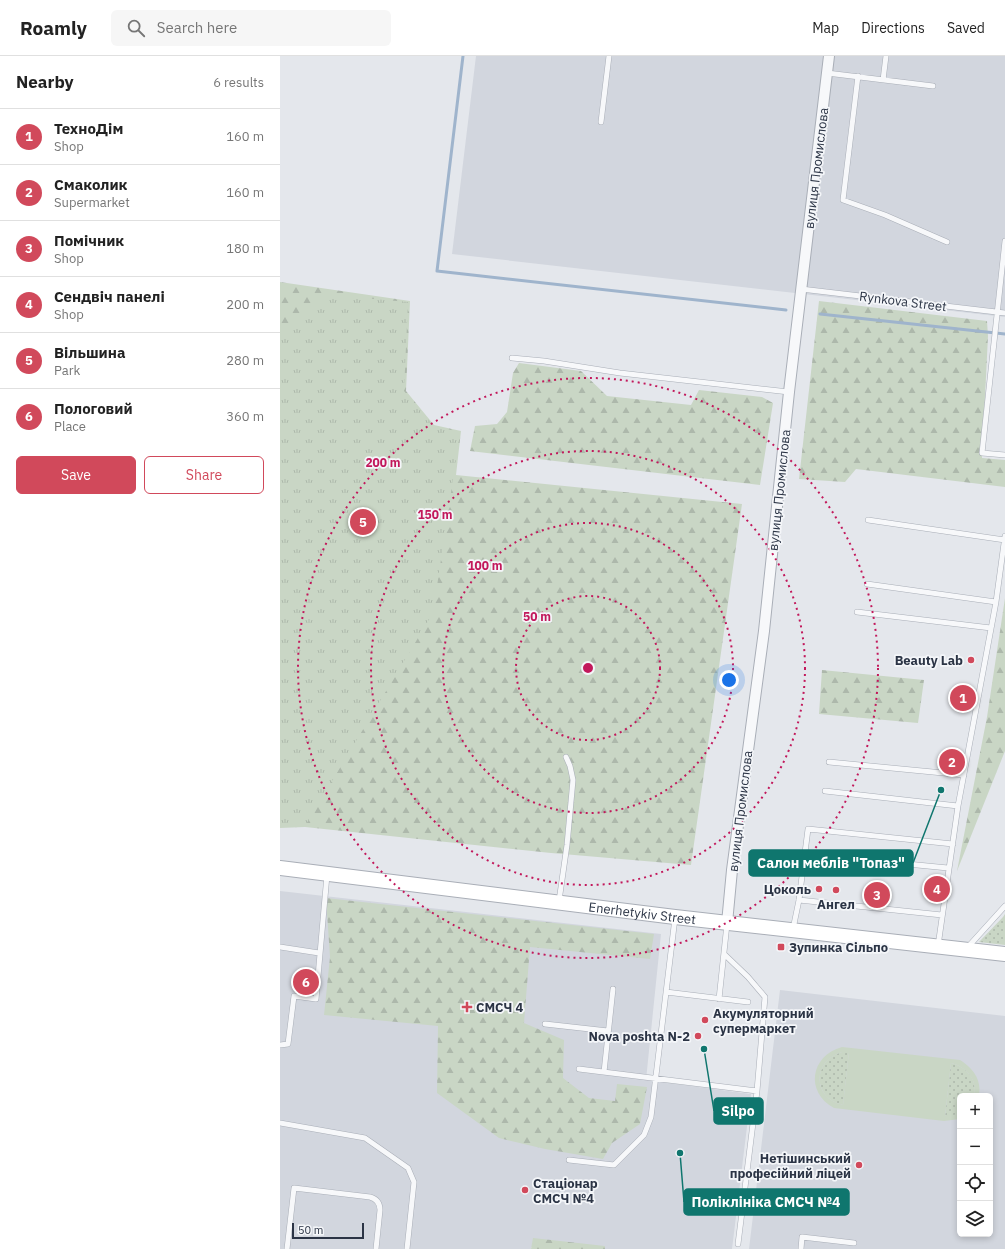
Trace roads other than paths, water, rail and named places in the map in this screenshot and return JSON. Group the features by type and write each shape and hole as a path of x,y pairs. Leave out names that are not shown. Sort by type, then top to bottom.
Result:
{"main road":[{"name":"Enerhetykiv Street","path":"280,868 675,917 1005,954"}],"street":[{"name":"вулиця Промислова","path":"727,923 732,870 764,631 789,392 829,56"}],"lane":[{"path":"601,122 609,56"},
{"path":"883,80 886,56"},
{"path":"827,73 934,86"},
{"path":"858,76 843,200 885,215 947,242"},
{"path":"1005,241 996,312 982,453 1005,455"},
{"name":"Rynkova Street","path":"802,289 1005,313"},
{"path":"512,358 544,361 620,373 789,392"},
{"path":"868,520 1004,540"},
{"path":"938,947 958,806 996,602 1005,536"},
{"path":"867,584 996,602"},
{"path":"857,612 991,628"},
{"path":"559,902 567,845 573,780 570,766 566,757"},
{"path":"829,762 964,775"},
{"path":"825,792 958,806"},
{"path":"793,930 799,900 808,829 953,844"},
{"path":"805,854 948,868"},
{"path":"280,1046 288,1044 294,996 316,999 327,874"},
{"path":"799,900 942,915"},
{"path":"966,950 1005,906"},
{"path":"569,1160 614,1165 644,1134 651,1117 675,917"},
{"path":"719,999 727,923"},
{"path":"280,947 319,953"},
{"path":"724,954 748,977 765,997 757,1091 738,1244"},
{"path":"604,1072 613,989"},
{"path":"666,992 748,1002"},
{"path":"545,1024 608,1031"},
{"path":"579,1069 757,1091"},
{"path":"280,1123 365,1138 408,1168 414,1182 407,1249"},
{"path":"280,1248 287,1249 294,1188 376,1199 380,1210 376,1249"},
{"path":"801,1249 802,1237 854,1243"}],"waterway":[{"path":"463,56 437,271 786,310"},
{"path":"820,314 1005,334"}],"place":[{"name":"Вільшина","path":"363,522"},
{"name":"Beauty Lab","path":"971,660"},
{"name":"ТехноДім","path":"963,698"},
{"name":"Смаколик","path":"952,762"},
{"name":"Салон меблів \"Топаз\"","path":"941,790"},
{"name":"Цоколь","path":"819,889"},
{"name":"Сендвіч панелі","path":"937,889"},
{"name":"Ангел","path":"836,890"},
{"name":"Помічник","path":"877,895"},
{"name":"Зупинка Сільпо","path":"781,947"},
{"name":"Пологовий","path":"306,982"},
{"name":"СМСЧ 4","path":"467,1007"},
{"name":"Акумуляторний супермаркет","path":"705,1020"},
{"name":"Nova poshta N-2","path":"698,1036"},
{"name":"Silpo","path":"704,1049"},
{"name":"Поліклініка СМСЧ №4","path":"680,1153"},
{"name":"Нетішинський професійний ліцей","path":"859,1165"},
{"name":"Стаціонар СМСЧ №4","path":"525,1190"}]}
